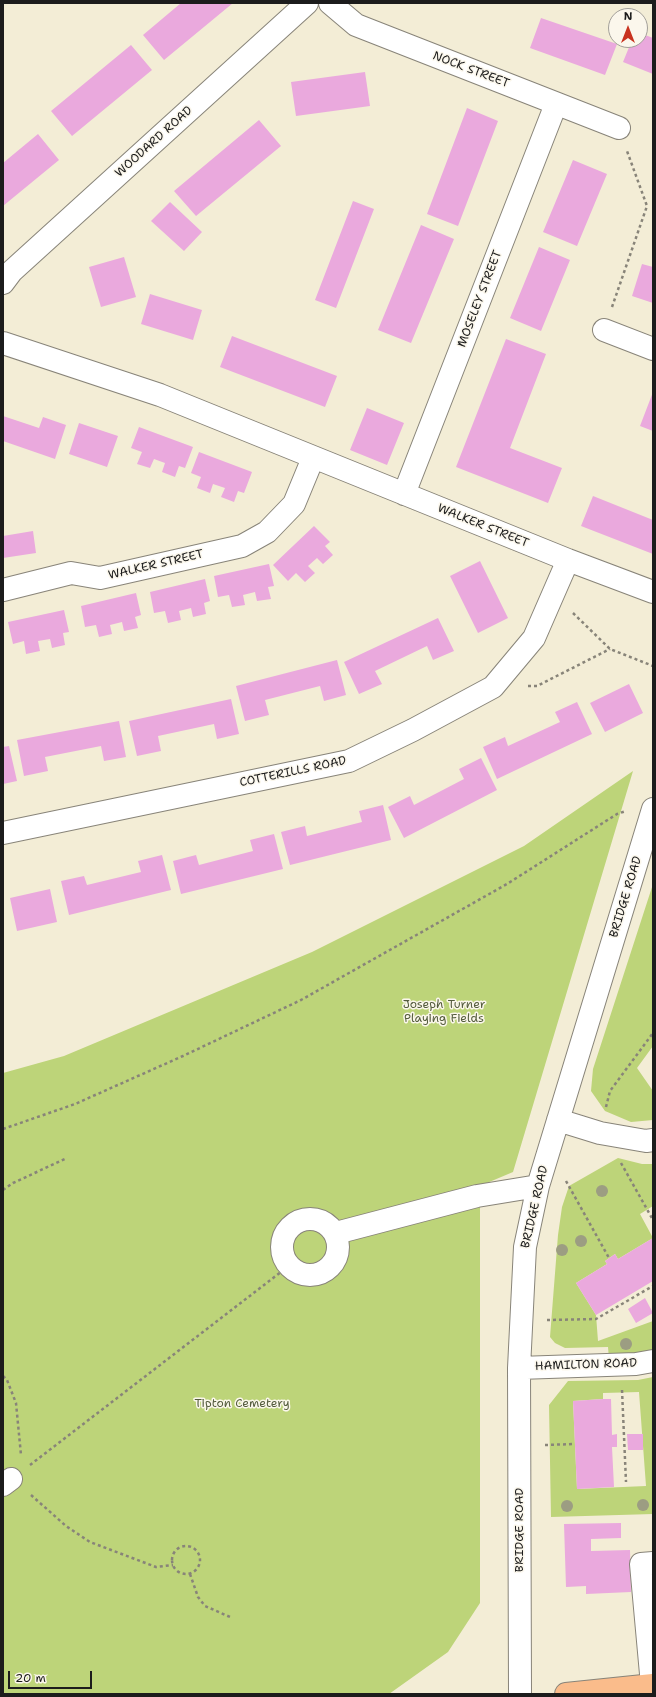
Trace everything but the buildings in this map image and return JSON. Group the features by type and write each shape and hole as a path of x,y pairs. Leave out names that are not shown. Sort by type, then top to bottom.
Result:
{"main road":[{"path":"566,1694 650,1688"}],"street":[{"name":"WOODARD ROAD","path":"3,283 12,271 307,3"},
{"name":"NOCK STREET","path":"330,3 356,25 619,128"},
{"name":"MOSELEY STREET","path":"404,494 556,104"},
{"path":"604,330 653,349"},
{"name":"WALKER STREET","path":"3,343 160,395 568,560 653,592"},
{"name":"WALKER STREET","path":"3,590 71,573 100,578 242,546 267,532 294,504 313,458"},
{"name":"COTTERILLS ROAD","path":"3,833 349,761 413,730 494,687 534,638 568,560"},
{"name":"BRIDGE ROAD","path":"520,1694 519,1368 525,1247 538,1186 653,809"},
{"path":"558,1120 600,1133 646,1141 653,1140"},
{"path":"336,1233 477,1196 538,1186"},
{"path":"312,1218 326,1223 336,1233 339,1248 337,1255 334,1262 323,1272 309,1275 295,1270 285,1260 282,1245 286,1231 297,1221 312,1218"},
{"name":"HAMILTON ROAD","path":"519,1368 620,1364 653,1361"},
{"path":"650,1688 641,1564 653,1563"}],"path":[{"path":"604,330 647,206 619,128"},
{"path":"553,593 610,649 653,666"},
{"path":"494,687 537,686 610,649"},
{"path":"3,1129 75,1104 183,1056 301,1000 507,884 616,814 631,810"},
{"path":"600,1133 610,1090 653,1033"},
{"path":"3,1190 13,1183 67,1158"},
{"path":"618,1158 653,1220"},
{"path":"564,1176 609,1258"},
{"path":"13,1478 290,1265"},
{"path":"542,1320 596,1319 653,1286"},
{"path":"620,1364 626,1482"},
{"path":"3,1376 7,1380 16,1404 19,1446 13,1478"},
{"path":"13,1478 66,1526 90,1542 156,1567 173,1565"},
{"path":"182,1546 192,1547 199,1553 200,1562 196,1570 190,1574 179,1572 173,1565 172,1561 175,1552 182,1546"},
{"path":"190,1574 198,1597 205,1606 230,1617"}],"green space":[{"name":"Tipton Cemetery","path":"633,771 513,1172 475,1188 480,1206 480,1603 448,1652 389,1694 3,1694 3,1073 64,1056 312,952 524,846"},
{"path":"653,884 653,1046 637,1068 653,1091 653,1120 631,1122 605,1111 591,1091 593,1069"},
{"path":"618,1158 642,1164 653,1164 653,1206 640,1214 653,1238 618,1259 615,1254 605,1261 607,1264 576,1283 596,1315 598,1341 653,1321 653,1353 609,1359 608,1347 565,1348 555,1343 550,1337 558,1235 562,1207 569,1186"},
{"path":"653,1377 653,1514 551,1517 549,1405 568,1381 638,1380","holes":["639,1392 646,1486 577,1489 573,1401 603,1399 603,1393"]}],"park label":[{"name":"Joseph Turner Playing Fields","path":"444,1012"}]}
